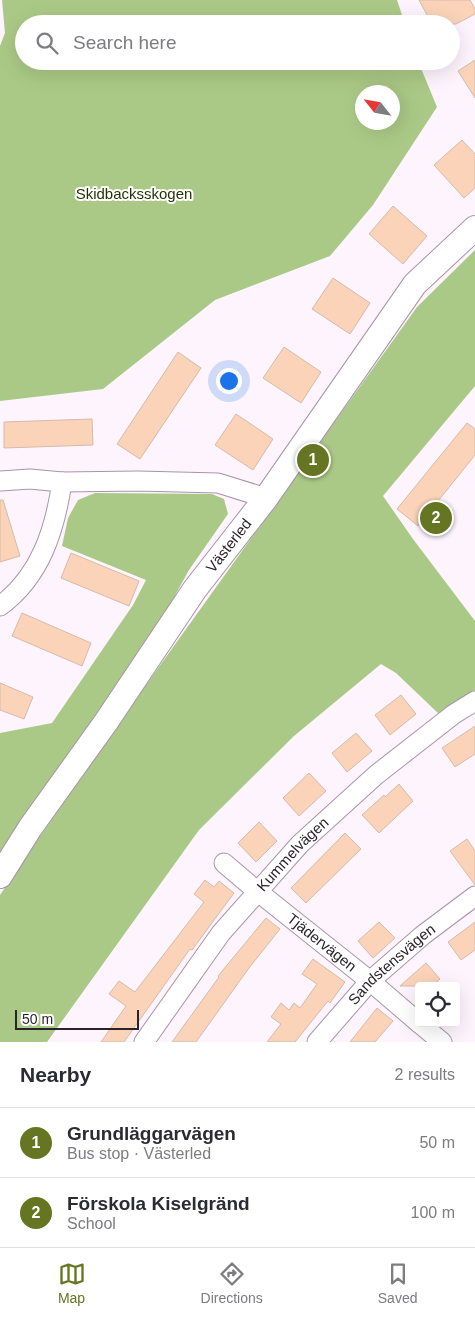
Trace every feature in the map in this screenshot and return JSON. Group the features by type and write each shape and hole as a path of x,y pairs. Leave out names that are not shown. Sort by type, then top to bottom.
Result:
{"street":[{"name":"Västerled","path":"0,876 30,828 106,722 195,589 266,498 415,284 475,228"},
{"path":"0,481 30,479 62,482 218,483 266,498"},
{"path":"0,606 29,577 40,559 48,542 57,513 62,482"},
{"name":"Kummelvägen","path":"144,1042 221,933 300,844 376,775 454,714 475,701"},
{"name":"Tjädervägen","path":"224,862 415,1020"},
{"name":"Sandstensvägen","path":"317,1042 370,981 423,935 475,896"},
{"name":"Tjädervägen","path":"424,1027 442,1042"}],"green space":[{"name":"Skidbacksskogen","path":"2,0 397,0 402,15 15,15 15,70 422,70 437,107 373,205 330,256 215,300 103,389 0,401 0,46 5,33"},
{"path":"475,250 475,386 383,496 475,621 475,690 439,714 396,673 381,664 294,736 199,830 47,1042 0,1042 0,895 90,763 417,307"},
{"path":"95,493 212,494 224,499 228,514 189,570 106,722 0,879 0,733 52,723 133,605 146,580 62,546 68,518 78,500"}],"building":[{"path":"419,0 470,0 475,9 475,14 460,22 460,15 427,15"},
{"path":"475,60 475,98 458,71"},
{"path":"462,140 475,154 475,188 464,198 434,165"},
{"path":"393,206 427,236 403,264 369,234"},
{"path":"333,278 370,303 350,334 312,309"},
{"path":"284,347 321,372 301,403 263,378"},
{"path":"178,352 201,368 140,459 117,444"},
{"path":"236,414 273,439 253,470 215,445"},
{"path":"92,419 93,445 4,448 4,422"},
{"path":"467,423 475,429 475,455 418,526 397,509"},
{"path":"0,500 3,500 20,556 0,562"},
{"path":"71,553 139,581 129,606 61,578"},
{"path":"22,613 91,643 82,666 12,636"},
{"path":"0,683 33,697 24,719 0,710"},
{"path":"401,695 416,714 390,735 375,715"},
{"path":"475,726 475,754 455,767 442,748"},
{"path":"356,733 372,751 347,772 332,753"},
{"path":"309,773 326,791 299,816 283,798"},
{"path":"399,784 413,801 379,833 362,815"},
{"path":"259,822 277,841 256,862 238,843"},
{"path":"345,833 361,849 306,903 291,888"},
{"path":"467,839 475,851 475,885 450,851"},
{"path":"205,880 214,887 219,881 234,893 192,950 190,949 124,1042 101,1042 126,1006 109,994 119,981 135,992 204,902 194,894"},
{"path":"266,918 280,929 249,968 196,1042 172,1042 218,976"},
{"path":"379,922 395,938 373,958 358,941"},
{"path":"475,922 475,950 461,960 448,942"},
{"path":"313,959 345,982 330,1003 328,1001 295,1042 267,1042 281,1024 271,1017 281,1003 289,1010 294,1003 300,1008 317,984 302,974"},
{"path":"426,963 440,979 437,982 415,982 415,986 400,986"},
{"path":"377,1008 393,1021 375,1042 350,1042"}],"place":[{"name":"Grundläggarvägen","path":"313,460"},
{"name":"Förskola Kiselgränd","path":"436,518"}]}
